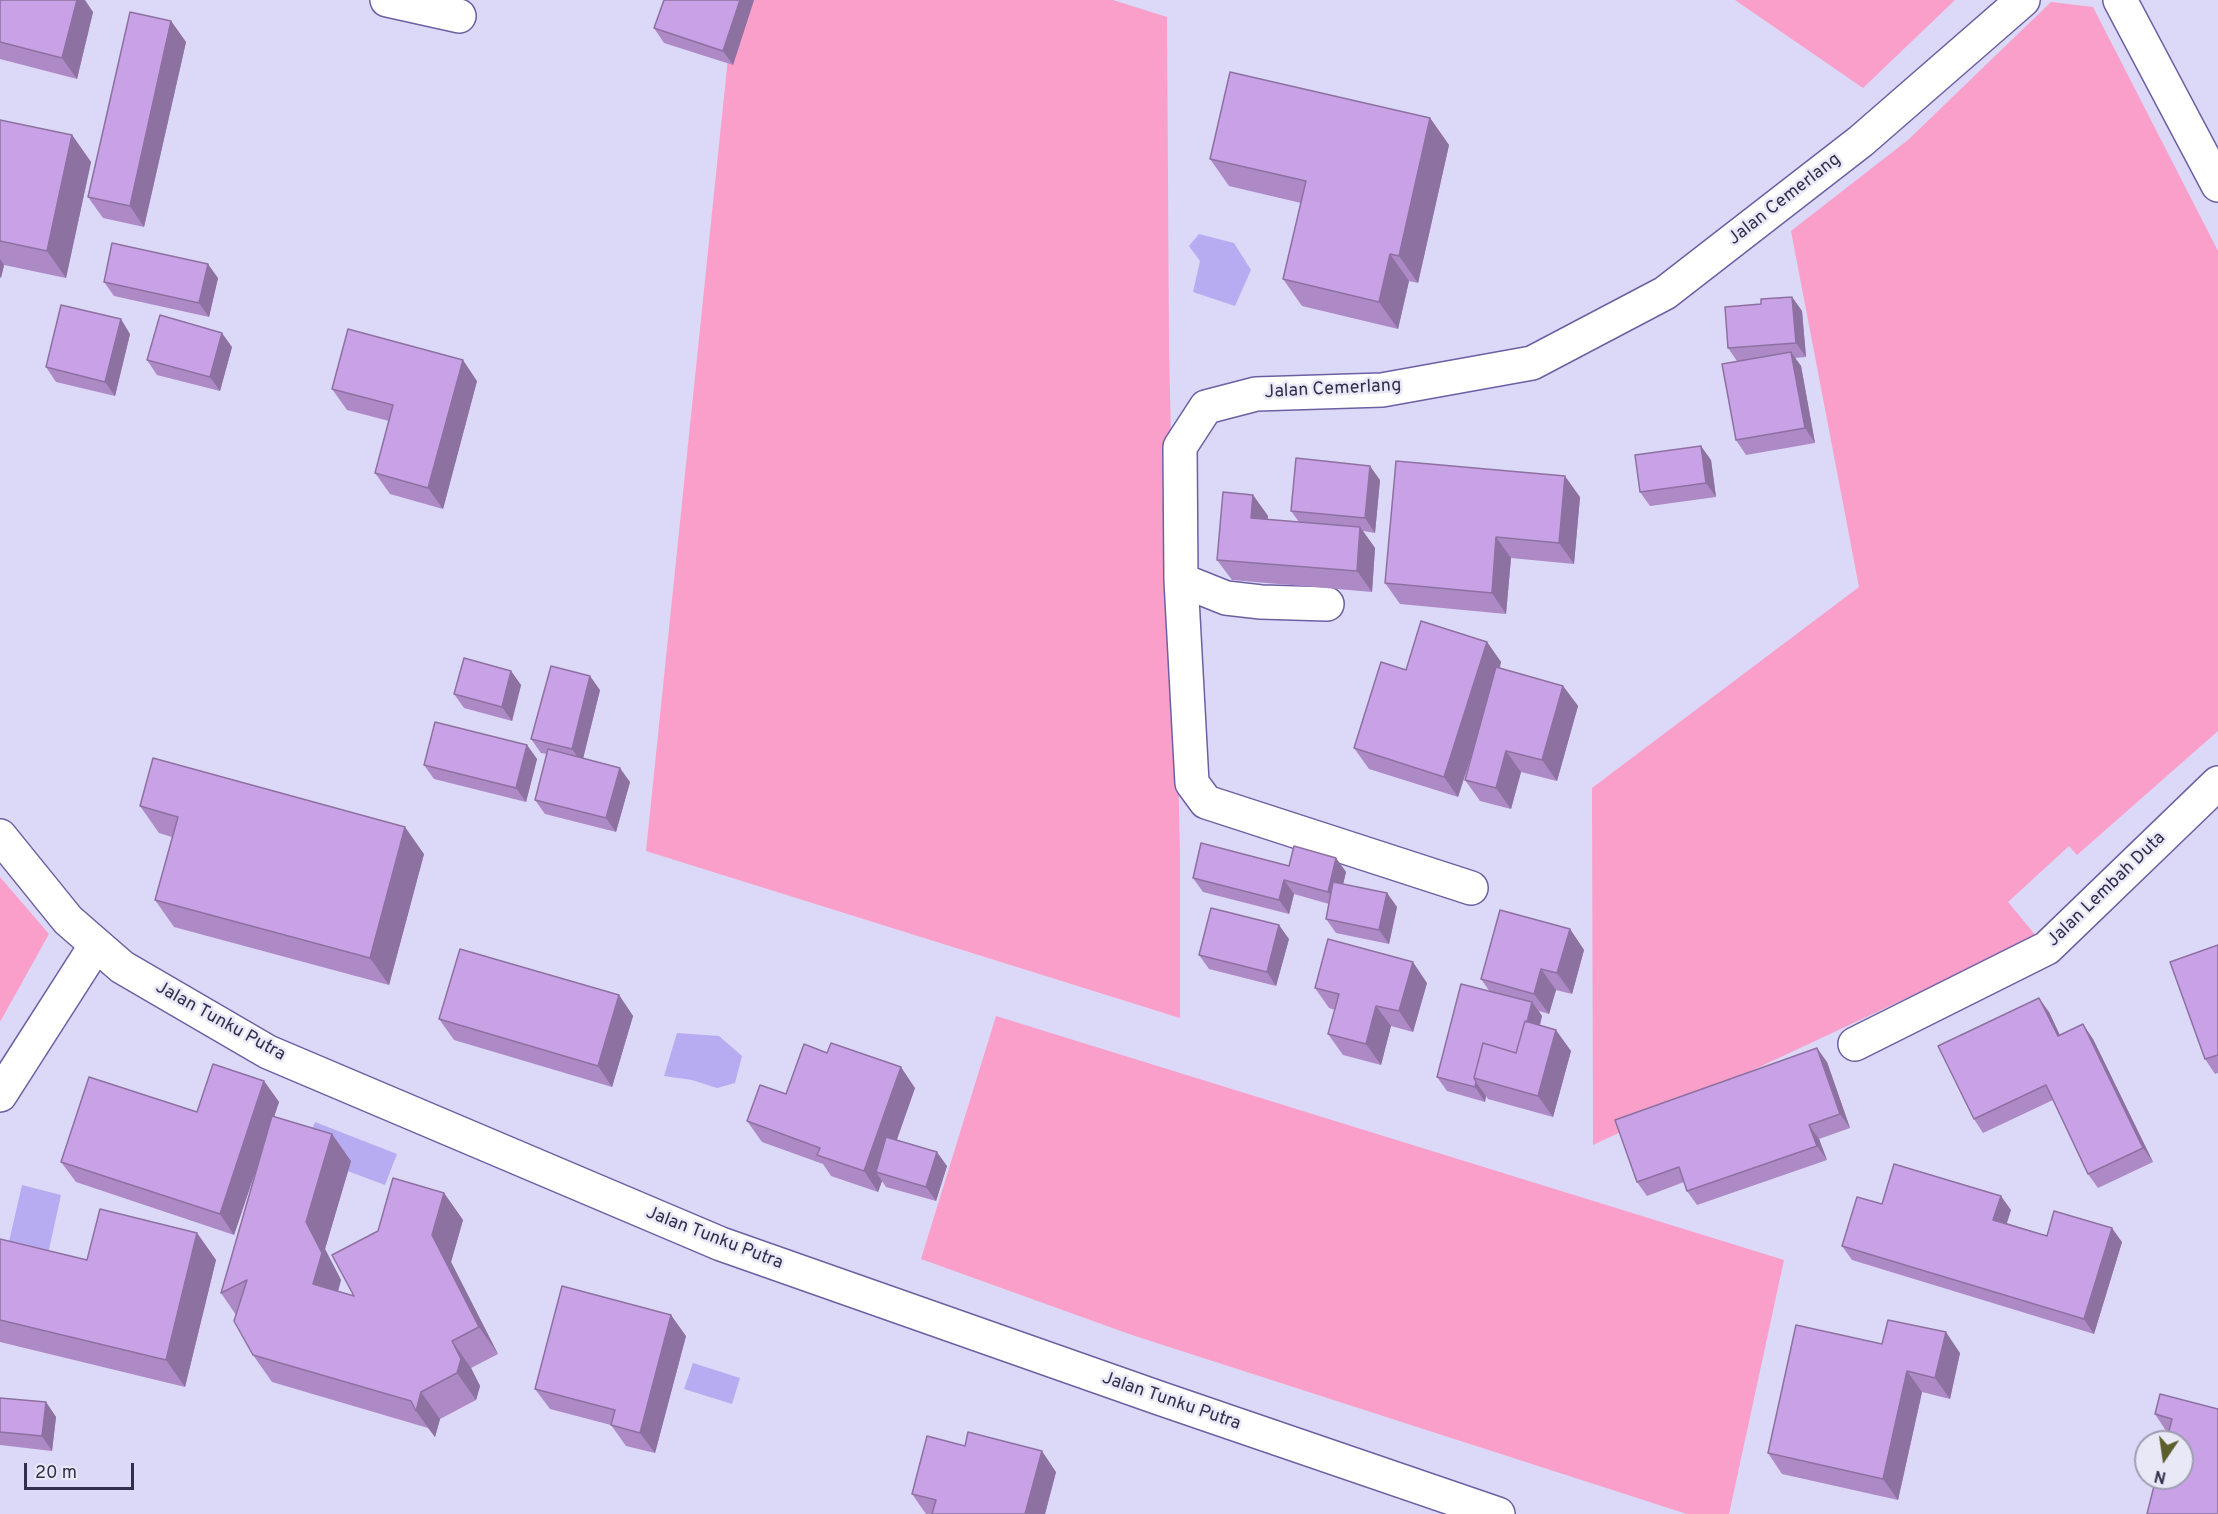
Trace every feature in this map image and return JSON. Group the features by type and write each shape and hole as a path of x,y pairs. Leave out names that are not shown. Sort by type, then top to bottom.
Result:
{"street":[{"path":"387,0 459,16"},
{"name":"Jalan Cemerlang","path":"1471,888 1206,802 1192,783 1181,580 1180,447 1206,407 1256,394 1382,390 1532,363 1665,293 1861,141 2023,0"},
{"path":"2120,0 2218,185"},
{"path":"1181,580 1226,598 1261,602 1327,604"},
{"name":"Jalan Lembah Duta","path":"1855,1044 2047,948 2218,783"},
{"name":"Jalan Tunku Putra","path":"0,836 68,920 122,967 268,1052 720,1244 1498,1514"},
{"path":"0,1095 96,945"}],"shaded area":[{"path":"734,0 1113,0 1167,17 1169,348 1180,856 1180,1018 646,851"},
{"path":"1735,0 1955,0 1863,88"},
{"path":"2051,2 2093,7 2218,251 2218,731 2077,855 2069,846 2008,902 2037,937 1593,1145 1592,788 1859,587 1791,231 1908,140"},
{"path":"1199,234 1234,243 1251,270 1235,306 1193,292 1200,261 1189,246"},
{"path":"0,877 49,934 0,1022"},
{"path":"996,1016 1784,1260 1729,1514 1687,1514 1132,1335 921,1259"},
{"path":"677,1033 719,1036 742,1056 735,1083 717,1088 692,1080 664,1076"},
{"path":"315,1122 397,1154 385,1185 302,1154"},
{"path":"22,1185 61,1195 40,1290 0,1281"},
{"path":"693,1363 740,1378 732,1404 684,1389"}],"building":[{"path":"0,0 77,0 62,58 0,42"},
{"path":"664,0 740,0 723,51 654,28"},
{"path":"130,12 171,21 130,206 88,197"},
{"path":"1230,72 1430,118 1399,256 1390,254 1379,302 1283,279 1306,181 1210,159"},
{"path":"0,120 72,135 47,251 0,241"},
{"path":"112,243 208,264 199,303 104,282"},
{"path":"1792,297 1796,343 1728,348 1725,307 1761,304 1761,299"},
{"path":"61,305 121,319 105,382 46,367"},
{"path":"160,315 222,333 210,377 147,360"},
{"path":"348,329 463,360 428,488 375,473 393,405 332,389"},
{"path":"1791,352 1805,428 1736,440 1722,364"},
{"path":"1701,446 1706,483 1640,492 1635,455"},
{"path":"1296,458 1370,466 1365,518 1291,511"},
{"path":"1396,461 1565,476 1559,543 1496,537 1492,593 1385,583"},
{"path":"1223,492 1253,495 1251,518 1360,527 1357,571 1217,560"},
{"path":"1421,621 1487,642 1444,777 1354,748 1381,662 1406,670"},
{"path":"464,658 511,671 502,707 454,694"},
{"path":"551,666 590,676 572,749 531,739"},
{"path":"1496,667 1563,686 1542,760 1506,751 1496,788 1465,780"},
{"path":"435,722 527,745 516,788 424,765"},
{"path":"548,749 620,768 606,818 535,800"},
{"path":"153,758 405,827 370,958 155,900 178,817 140,806"},
{"path":"1201,843 1289,866 1294,846 1336,858 1328,892 1284,880 1279,900 1193,878"},
{"path":"1333,882 1387,893 1379,930 1326,919"},
{"path":"1211,908 1279,925 1267,972 1199,955"},
{"path":"1500,910 1570,929 1557,973 1541,969 1534,994 1481,979"},
{"path":"1328,939 1413,962 1399,1011 1376,1006 1366,1044 1328,1034 1339,994 1315,988"},
{"path":"2218,945 2218,1055 2205,1059 2170,962"},
{"path":"460,949 619,995 598,1066 439,1019"},
{"path":"1461,984 1532,1002 1516,1053 1483,1043 1474,1078 1475,1087 1437,1077"},
{"path":"2039,998 2058,1036 2083,1024 2143,1148 2088,1174 2046,1085 1974,1119 1938,1046"},
{"path":"1525,1021 1556,1030 1538,1096 1474,1078 1483,1043 1516,1053"},
{"path":"831,1043 901,1067 864,1171 817,1155 820,1148 747,1121 760,1085 786,1094 804,1044 827,1053"},
{"path":"1817,1048 1840,1114 1809,1125 1817,1146 1687,1191 1679,1167 1637,1182 1615,1120"},
{"path":"213,1064 264,1081 220,1214 61,1162 89,1077 197,1112"},
{"path":"272,1116 332,1134 306,1222 322,1253 313,1284 354,1296 332,1255 378,1231 393,1178 444,1193 432,1235 479,1327 452,1341 461,1359 457,1373 421,1392 416,1411 411,1401 253,1355 234,1321 247,1280 221,1293"},
{"path":"886,1137 937,1152 926,1187 876,1172"},
{"path":"1894,1164 2001,1196 1993,1220 2047,1236 2054,1211 2112,1228 2084,1319 1842,1246 1857,1197 1882,1204"},
{"path":"100,1209 197,1233 166,1360 0,1320 0,1239 87,1260"},
{"path":"562,1286 671,1315 640,1433 611,1425 615,1410 535,1389"},
{"path":"1888,1320 1946,1332 1935,1378 1907,1371 1883,1479 1768,1453 1796,1325 1882,1344"},
{"path":"2160,1394 2218,1409 2218,1514 2147,1514 2153,1490 2194,1490 2194,1430 2169,1430 2172,1419 2155,1414"},
{"path":"0,1398 46,1402 42,1436 0,1432"},
{"path":"968,1432 1042,1451 1025,1514 932,1514 936,1500 912,1494 927,1436 965,1446"}]}
